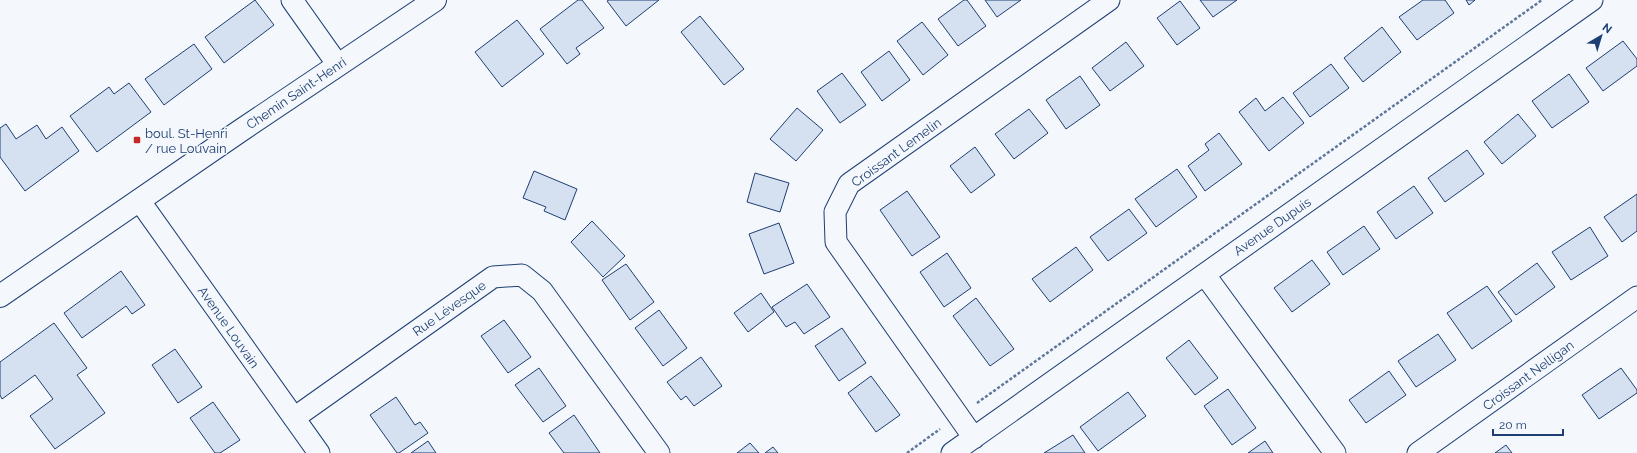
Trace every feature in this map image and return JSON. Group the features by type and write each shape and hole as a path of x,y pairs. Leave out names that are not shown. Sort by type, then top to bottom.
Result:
{"main road":[{"name":"Chemin Saint-Henri","path":"0,296 435,0"}],"street":[{"path":"292,0 338,65"},
{"name":"Croissant Lemelin","path":"974,438 836,242 835,212 849,184 1109,0"},
{"name":"Avenue Dupuis","path":"952,453 1592,0"},
{"name":"Avenue Louvain","path":"139,200 319,453"},
{"name":"Rue Lévesque","path":"294,418 493,277 522,274 542,291 659,453"},
{"path":"1204,275 1335,453"},
{"name":"Croissant Nelligan","path":"1418,453 1637,297"}],"path":[{"path":"976,404 1542,0"},
{"path":"906,453 942,428"}],"building":[{"path":"255,0 274,25 224,63 205,37"},
{"path":"578,0 582,0 604,28 576,48 580,54 567,64 540,29"},
{"path":"659,0 626,26 607,1"},
{"path":"964,0 967,0 986,26 958,46 938,19"},
{"path":"985,0 1021,0 997,17"},
{"path":"1200,0 1237,0 1213,17"},
{"path":"1423,0 1445,0 1454,13 1417,40 1399,17"},
{"path":"1466,0 1475,0 1469,5"},
{"path":"1180,1 1200,28 1177,45 1157,18"},
{"path":"700,16 744,69 724,85 681,32"},
{"path":"517,20 544,54 502,87 475,52"},
{"path":"922,22 948,55 923,75 897,41"},
{"path":"1382,27 1401,52 1363,82 1344,58"},
{"path":"1623,41 1637,59 1637,66 1603,91 1586,68"},
{"path":"1126,42 1144,66 1110,91 1092,68"},
{"path":"194,44 212,69 164,105 145,79"},
{"path":"889,51 910,80 882,101 861,72"},
{"path":"1331,64 1349,88 1310,117 1293,93"},
{"path":"842,73 866,105 840,123 817,91"},
{"path":"1569,74 1589,102 1552,128 1532,101"},
{"path":"1080,76 1100,105 1066,129 1046,100"},
{"path":"129,83 151,112 97,152 70,116 109,87 114,94"},
{"path":"1283,97 1304,123 1269,151 1239,112 1256,98 1265,111"},
{"path":"797,108 823,130 796,161 770,139"},
{"path":"1029,109 1048,133 1014,159 995,134"},
{"path":"1518,114 1536,136 1502,164 1484,142"},
{"path":"6,124 16,139 37,125 46,139 62,127 79,151 25,191 0,157 0,128"},
{"path":"1219,133 1242,164 1205,191 1188,166 1209,150 1205,144"},
{"path":"975,147 995,175 971,193 950,166"},
{"path":"1467,150 1484,174 1445,202 1428,178"},
{"path":"1177,169 1197,197 1156,227 1135,199"},
{"path":"534,171 577,189 565,220 544,211 546,207 523,198"},
{"path":"755,173 789,183 780,212 747,202"},
{"path":"1414,186 1433,213 1396,239 1377,212"},
{"path":"907,191 940,237 912,256 880,210"},
{"path":"1637,194 1637,231 1622,242 1604,217"},
{"path":"1129,209 1147,233 1108,261 1090,237"},
{"path":"592,221 625,256 603,277 571,242"},
{"path":"779,223 794,263 764,274 749,234"},
{"path":"1364,226 1380,249 1343,275 1327,252"},
{"path":"1590,227 1608,256 1571,280 1552,252"},
{"path":"1076,247 1093,270 1050,302 1032,279"},
{"path":"947,253 971,288 944,307 920,272"},
{"path":"1312,260 1330,284 1292,312 1274,288"},
{"path":"1537,263 1555,287 1516,315 1498,292"},
{"path":"626,264 654,302 630,320 602,280"},
{"path":"121,271 145,305 132,314 126,306 82,338 64,313"},
{"path":"807,284 830,317 804,334 795,322 786,327 772,307"},
{"path":"1487,286 1512,321 1472,349 1447,313"},
{"path":"761,293 774,312 748,332 734,313"},
{"path":"976,298 1014,349 990,366 953,316"},
{"path":"659,310 687,348 663,366 635,328"},
{"path":"504,320 531,357 508,373 481,336"},
{"path":"54,323 87,368 77,375 105,413 55,449 30,416 53,399 35,375 2,399 0,395 0,362"},
{"path":"842,328 866,363 839,381 815,346"},
{"path":"1438,334 1456,360 1416,387 1398,361"},
{"path":"1189,340 1218,378 1195,395 1166,358"},
{"path":"175,349 202,387 178,403 152,365"},
{"path":"701,357 722,386 694,406 686,396 681,400 667,382"},
{"path":"539,368 566,406 543,422 515,385"},
{"path":"1621,368 1637,390 1637,393 1599,419 1582,395"},
{"path":"1389,371 1406,395 1366,423 1349,400"},
{"path":"871,376 900,415 876,432 848,393"},
{"path":"1228,389 1256,428 1232,445 1204,406"},
{"path":"1128,392 1146,416 1098,451 1080,427"},
{"path":"396,397 415,425 420,422 428,433 399,453 397,453 370,415"},
{"path":"213,402 240,440 220,453 215,453 190,418"},
{"path":"574,415 600,453 564,453 549,433"},
{"path":"1073,435 1085,453 1044,453"},
{"path":"428,441 436,453 411,453"},
{"path":"1265,441 1273,453 1248,453"},
{"path":"750,443 759,453 737,453"},
{"path":"1506,445 1512,453 1495,453"},
{"path":"773,447 778,453 765,453"}],"place":[{"name":"boul. St-Henri / rue Louvain","path":"137,140"}]}
